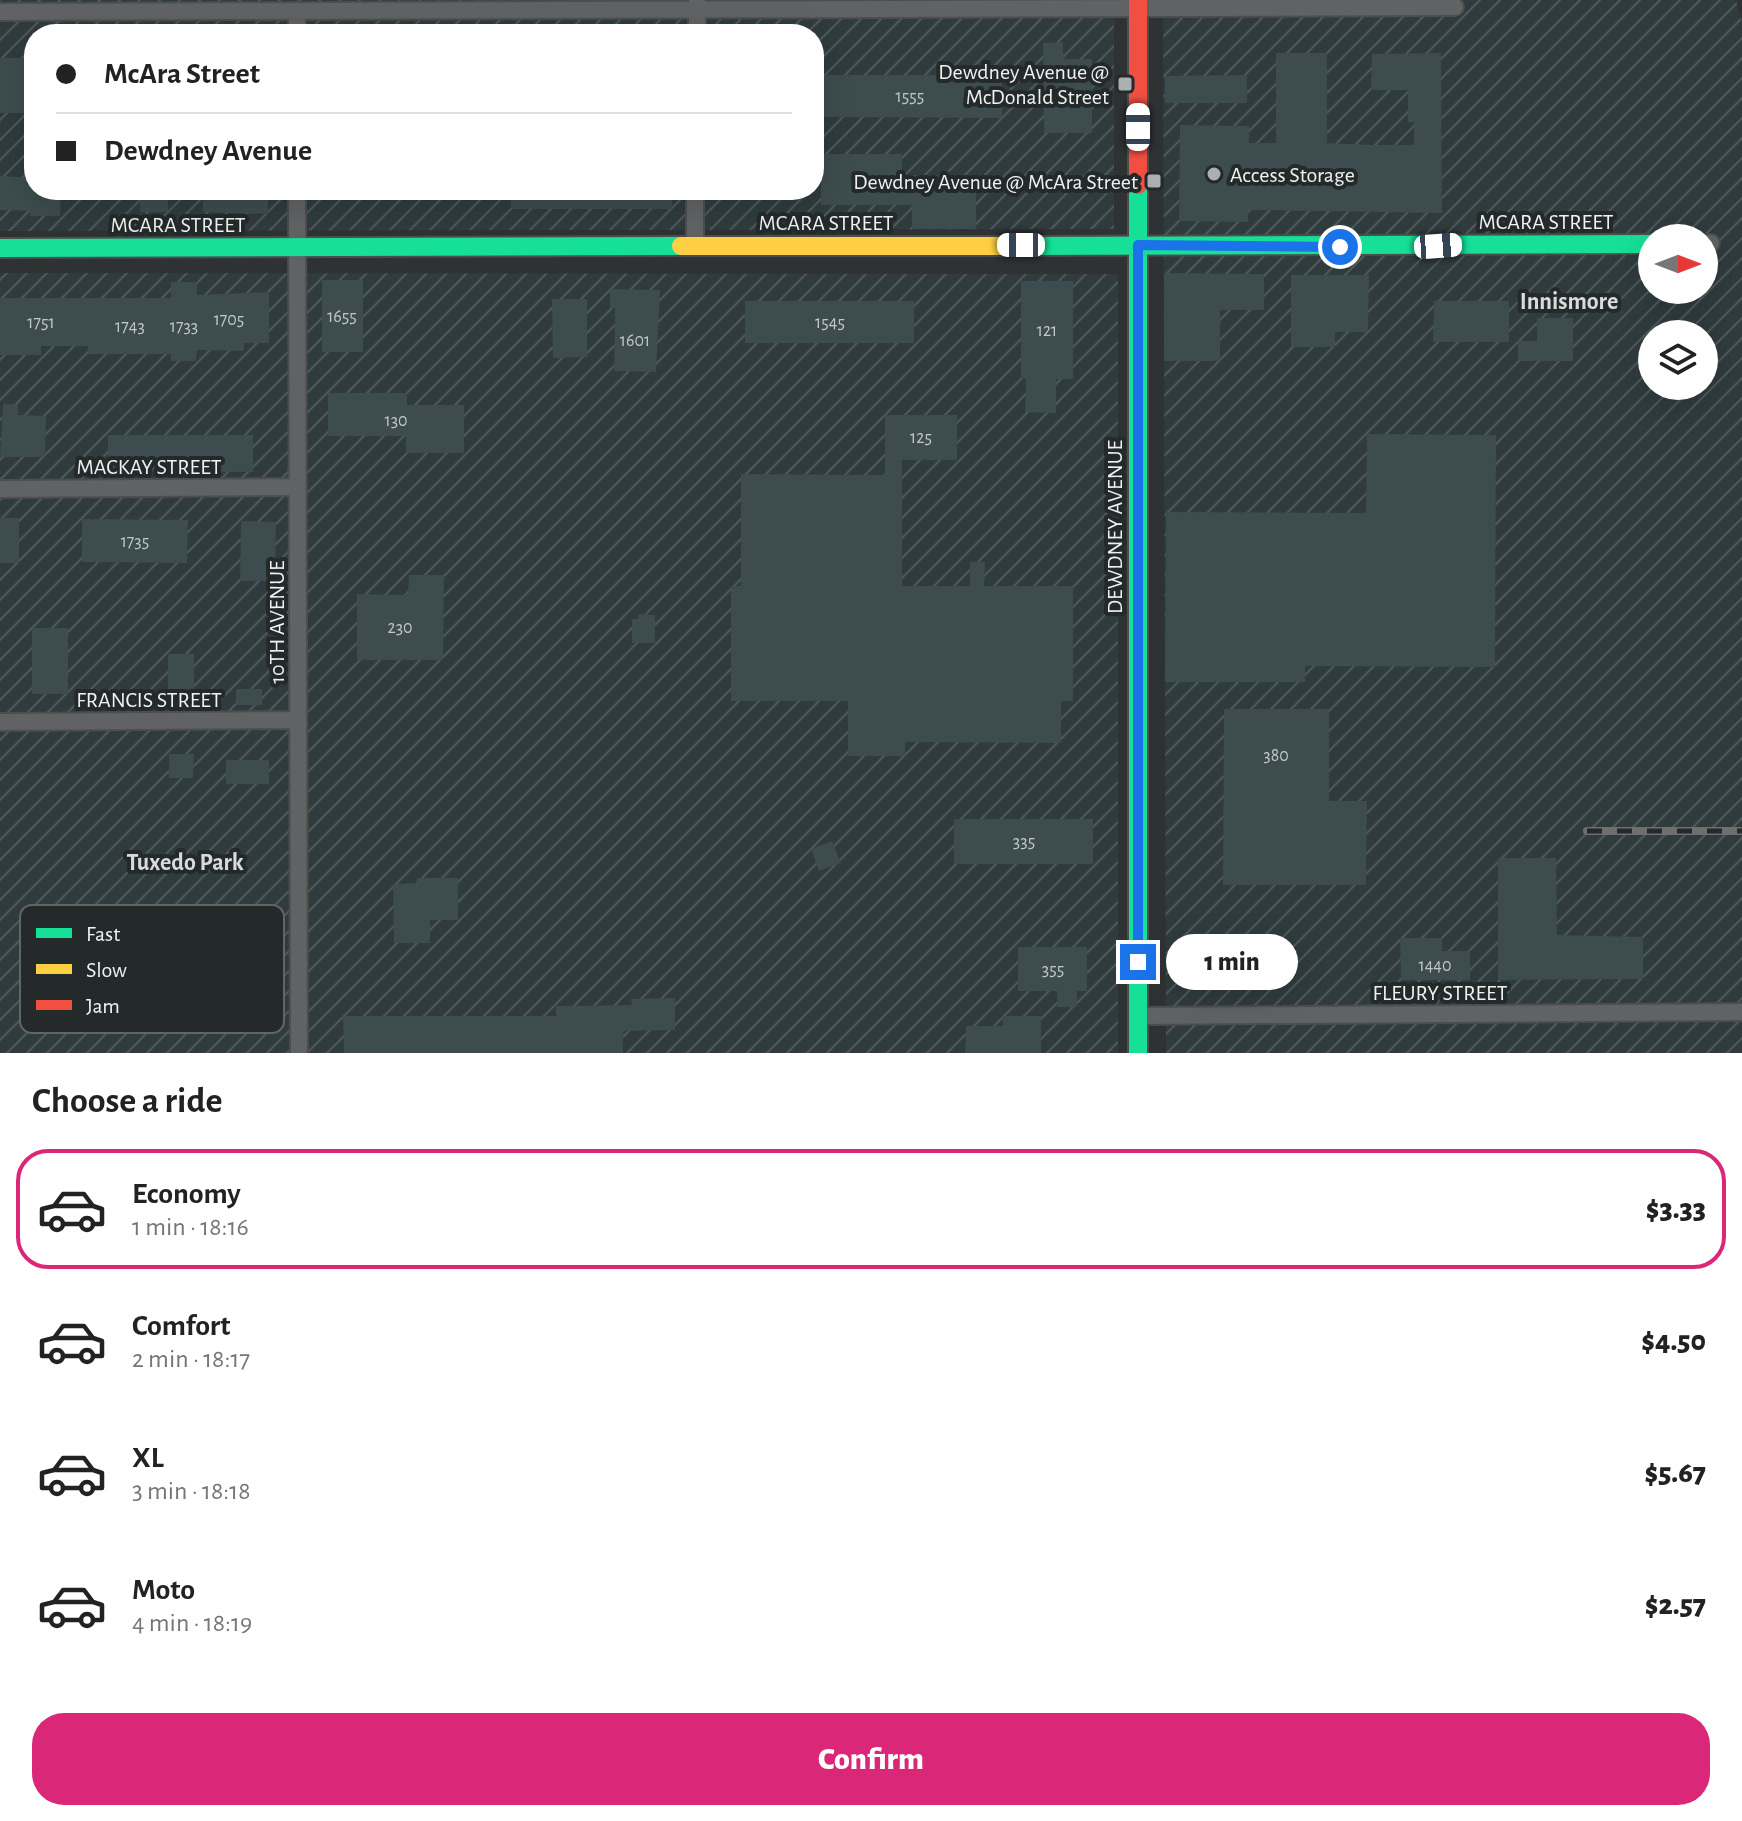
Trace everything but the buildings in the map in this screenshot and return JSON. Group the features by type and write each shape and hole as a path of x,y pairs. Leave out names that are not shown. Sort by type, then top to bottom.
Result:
{"street":[{"path":"0,12 697,5 1455,7"},
{"name":"DEWDNEY AVENUE","path":"1138,5 1138,1053"},
{"path":"297,11 297,24"},
{"name":"10TH AVENUE","path":"297,200 299,1053"},
{"path":"695,200 695,246"},
{"name":"MCARA STREET","path":"0,248 1638,244"},
{"name":"MACKAY STREET","path":"0,489 298,487"},
{"name":"FRANCIS STREET","path":"0,722 298,720"},
{"name":"FLEURY STREET","path":"1138,1016 1742,1012"}],"shaded area":[{"path":"0,0 1114,0 1114,229 0,231"},
{"path":"1163,0 1736,0 1742,21 1742,1053 1166,1053"},
{"path":"0,273 1118,274 1118,1053 0,1053"}],"railway":[{"path":"1587,831 1742,831"}],"traffic: fast":[{"path":"1138,185 1138,1053"},
{"path":"1003,246 1638,244"},
{"path":"0,248 681,246"}],"traffic: slow":[{"path":"681,246 1003,246"}],"traffic: jam":[{"path":"1138,0 1138,185"}],"place":[{"name":"Dewdney Avenue @ McDonald Street","path":"1125,84"},
{"name":"Access Storage","path":"1214,174"},
{"name":"Dewdney Avenue @ McAra Street","path":"1154,181"}],"district":[{"name":"Innismore","path":"1569,301"},
{"name":"Tuxedo Park","path":"185,862"}],"route":[{"path":"1138,962 1138,245 1340,247"}]}
